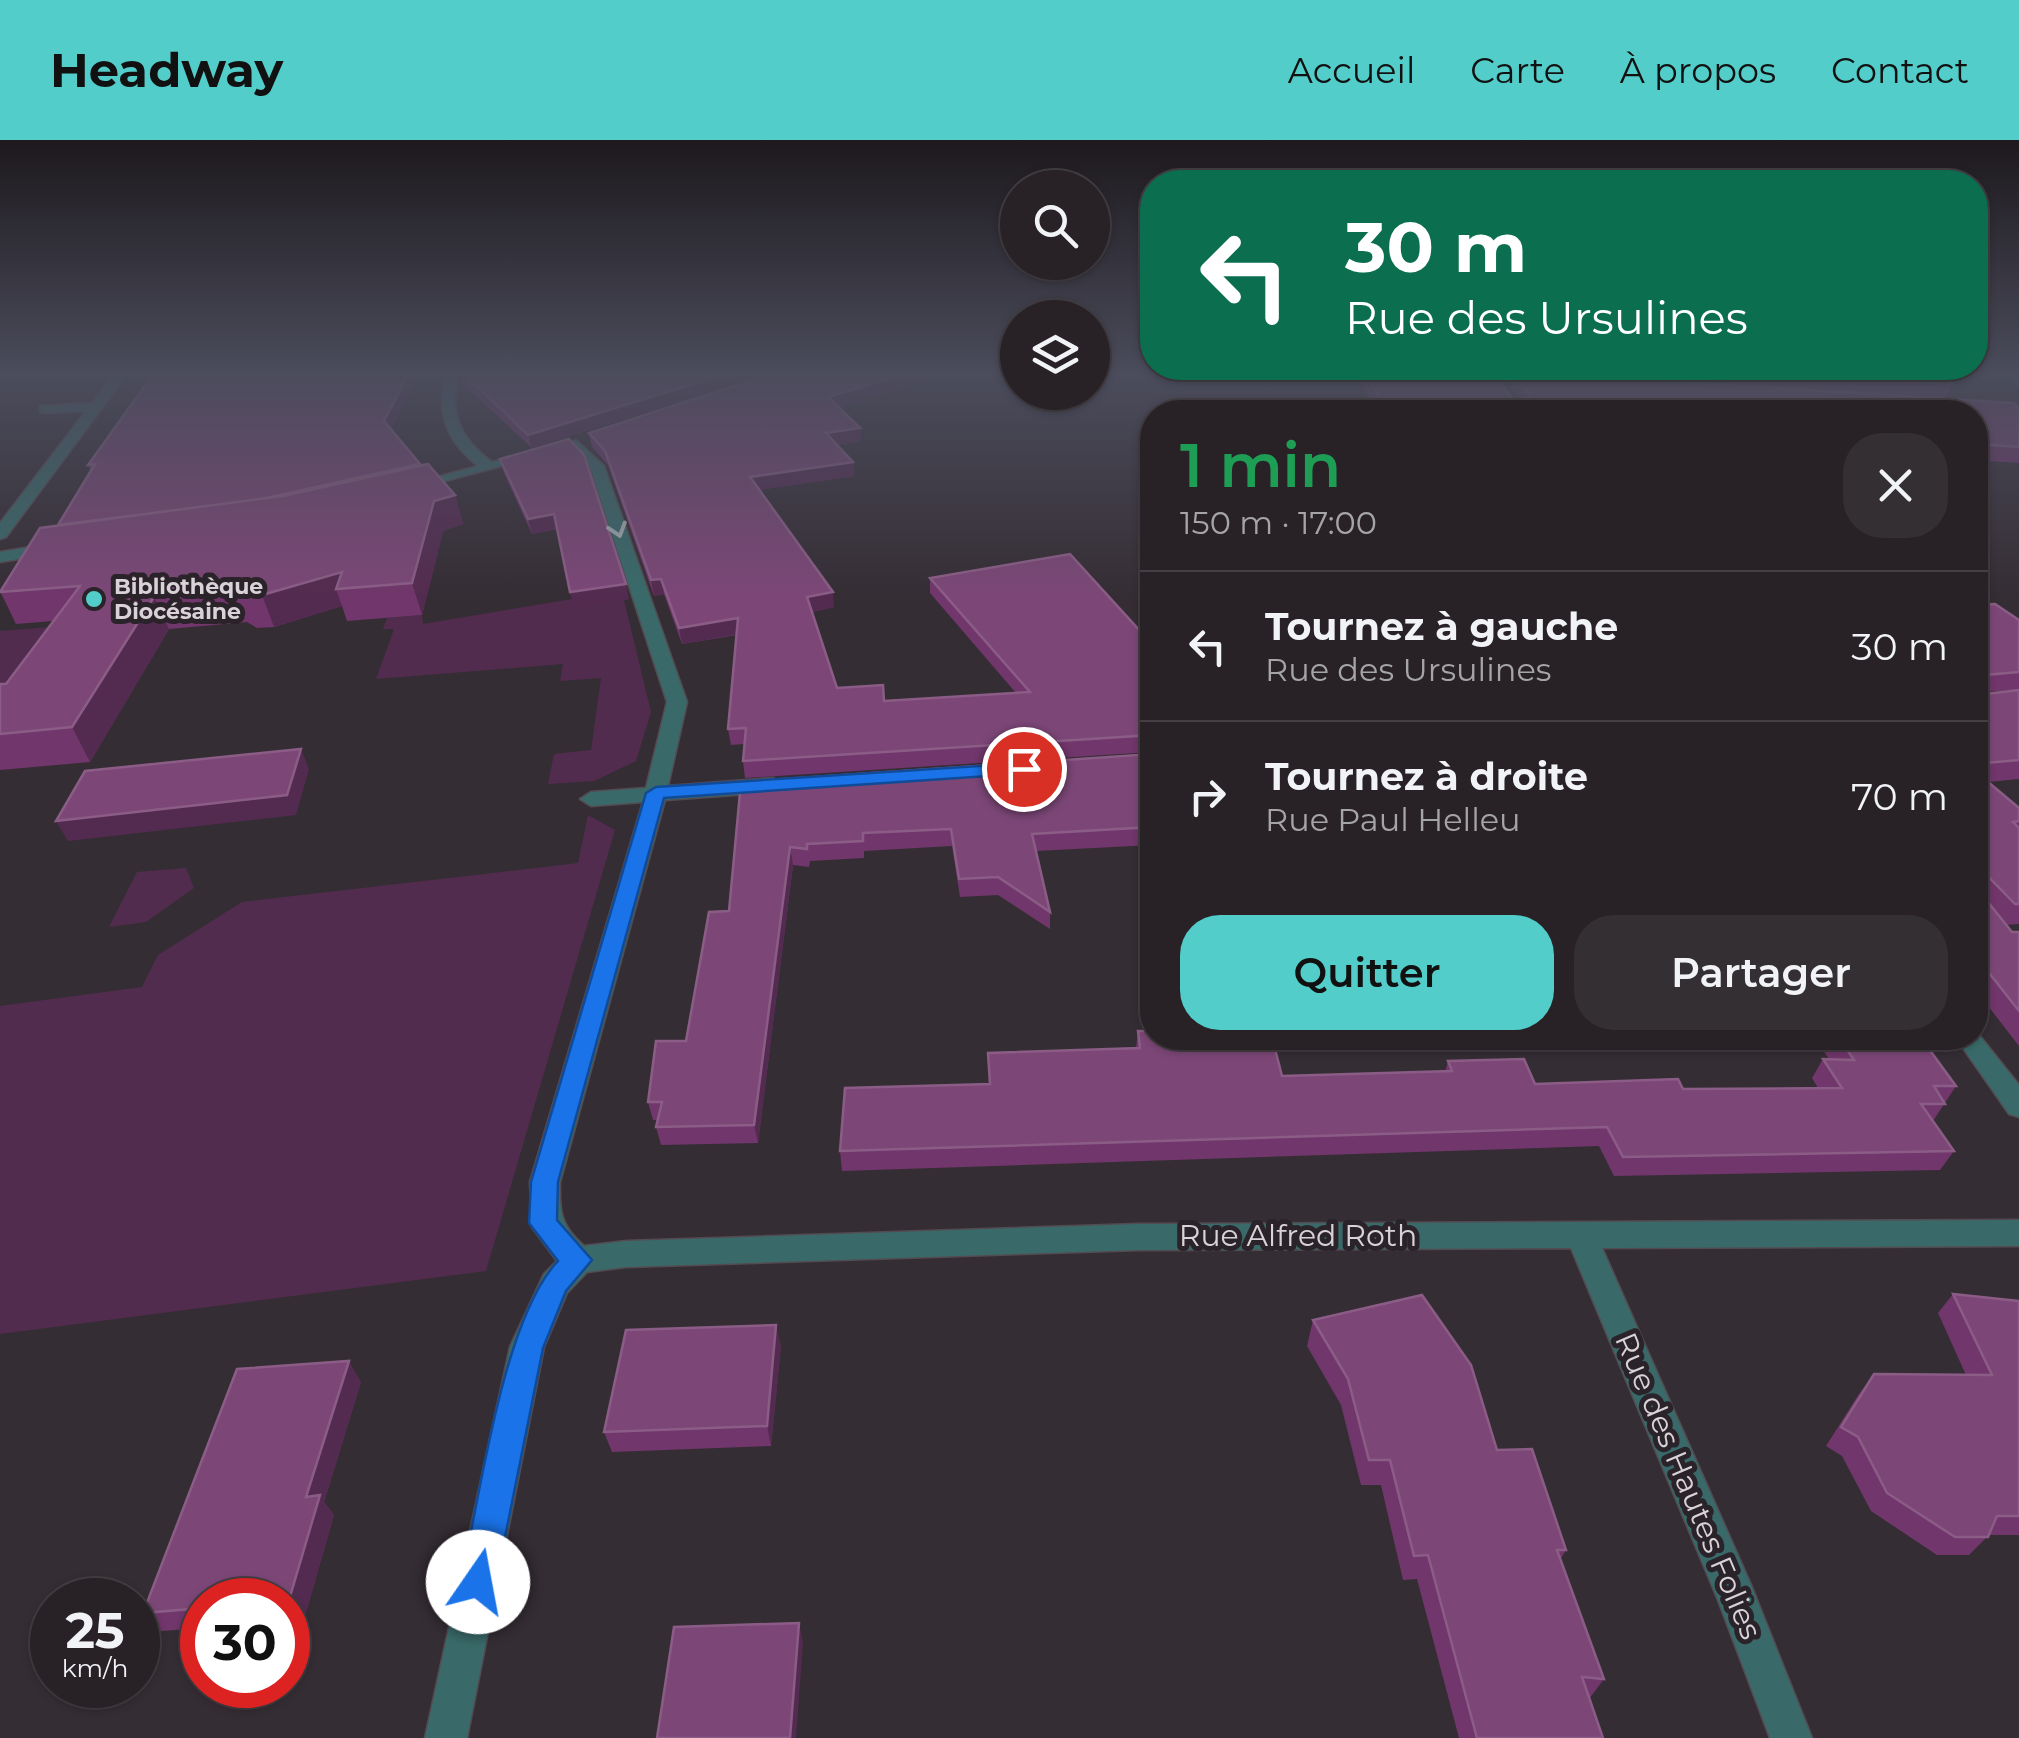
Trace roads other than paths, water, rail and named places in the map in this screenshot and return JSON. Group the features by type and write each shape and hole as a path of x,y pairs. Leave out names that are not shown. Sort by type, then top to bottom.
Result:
{"street":[{"path":"0,557 67,546 24,542 5,529 66,448"},
{"path":"466,448 489,467"},
{"path":"398,492 561,448"},
{"path":"446,1738 528,1348 555,1284 578,1260 543,1223 545,1182 656,793 677,702 597,466 585,448"},
{"path":"591,799 792,784"},
{"path":"1979,1050 2019,1106"},
{"name":"Rue Alfred Roth","path":"578,1260 626,1254 1139,1237 2019,1233"},
{"name":"Rue des Hautes Folies","path":"1582,1235 1791,1738"}],"place":[{"name":"Bibliothèque Diocésaine","path":"94,599"}]}
